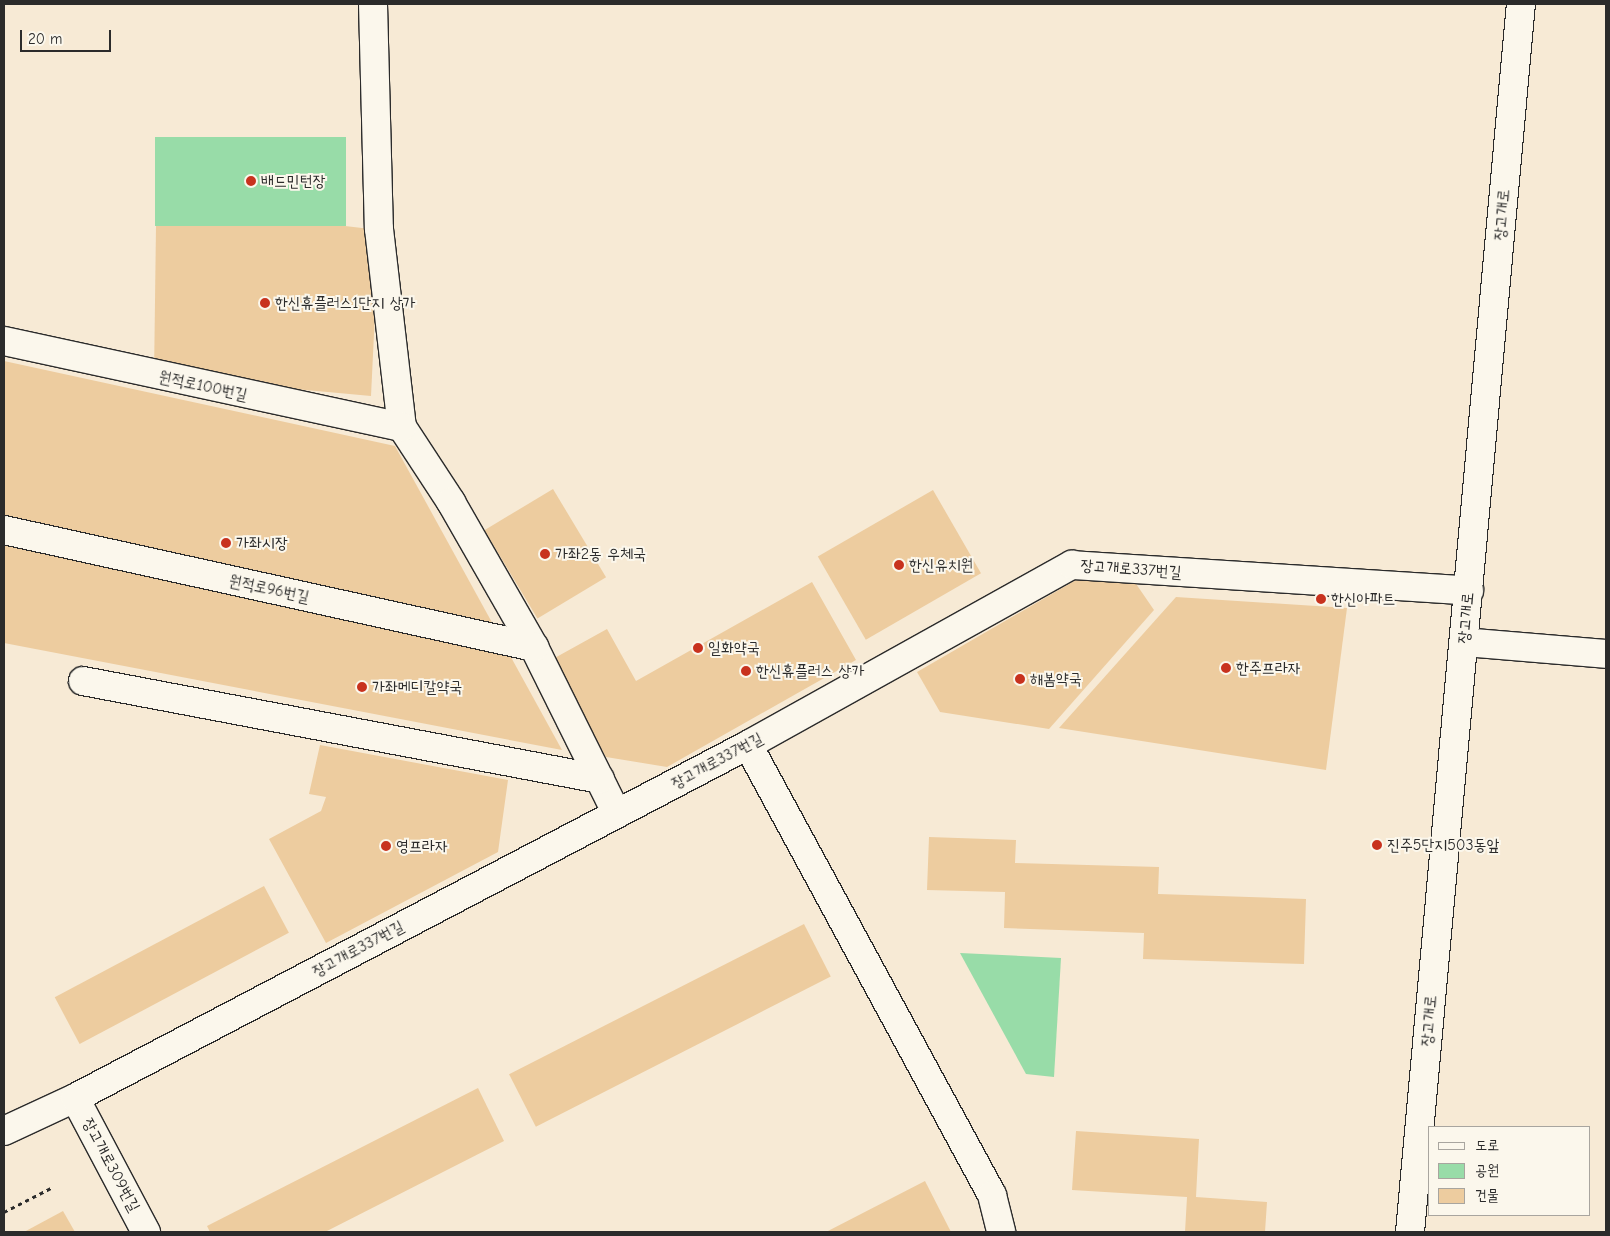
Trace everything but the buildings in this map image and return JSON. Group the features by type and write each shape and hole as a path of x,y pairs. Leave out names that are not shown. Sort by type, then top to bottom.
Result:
{"street":[{"path":"373,4 379,229 402,427 451,502 534,647 617,814"},
{"name":"장고개로","path":"1410,1232 1521,4"},
{"name":"원적로100번길","path":"4,341 402,427"},
{"name":"원적로96번길","path":"4,530 534,647"},
{"name":"장고개로337번길","path":"4,1131 75,1098 748,745 1072,565 1469,590"},
{"path":"1464,642 1606,654"},
{"path":"83,681 600,780"},
{"path":"748,745 992,1195 1001,1232"},
{"name":"장고개로309번길","path":"75,1098 146,1232"}],"path":[{"path":"4,1212 51,1188"}],"green space":[{"name":"배드민턴장","path":"155,137 346,137 346,226 155,226"},
{"path":"960,953 1061,958 1054,1077 1026,1074"}],"place":[{"name":"배드민턴장","path":"251,181"},
{"name":"한신휴플러스1단지 상가","path":"265,303"},
{"name":"가좌시장","path":"226,543"},
{"name":"가좌2동 우체국","path":"545,554"},
{"name":"한신유치원","path":"899,565"},
{"name":"한신아파트","path":"1321,599"},
{"name":"일화약국","path":"698,648"},
{"name":"한주프라자","path":"1226,668"},
{"name":"한신휴플러스 상가","path":"746,671"},
{"name":"해봄약국","path":"1020,679"},
{"name":"가좌메디칼약국","path":"362,687"},
{"name":"진주5단지503동앞","path":"1377,845"},
{"name":"영프라자","path":"386,846"}]}
